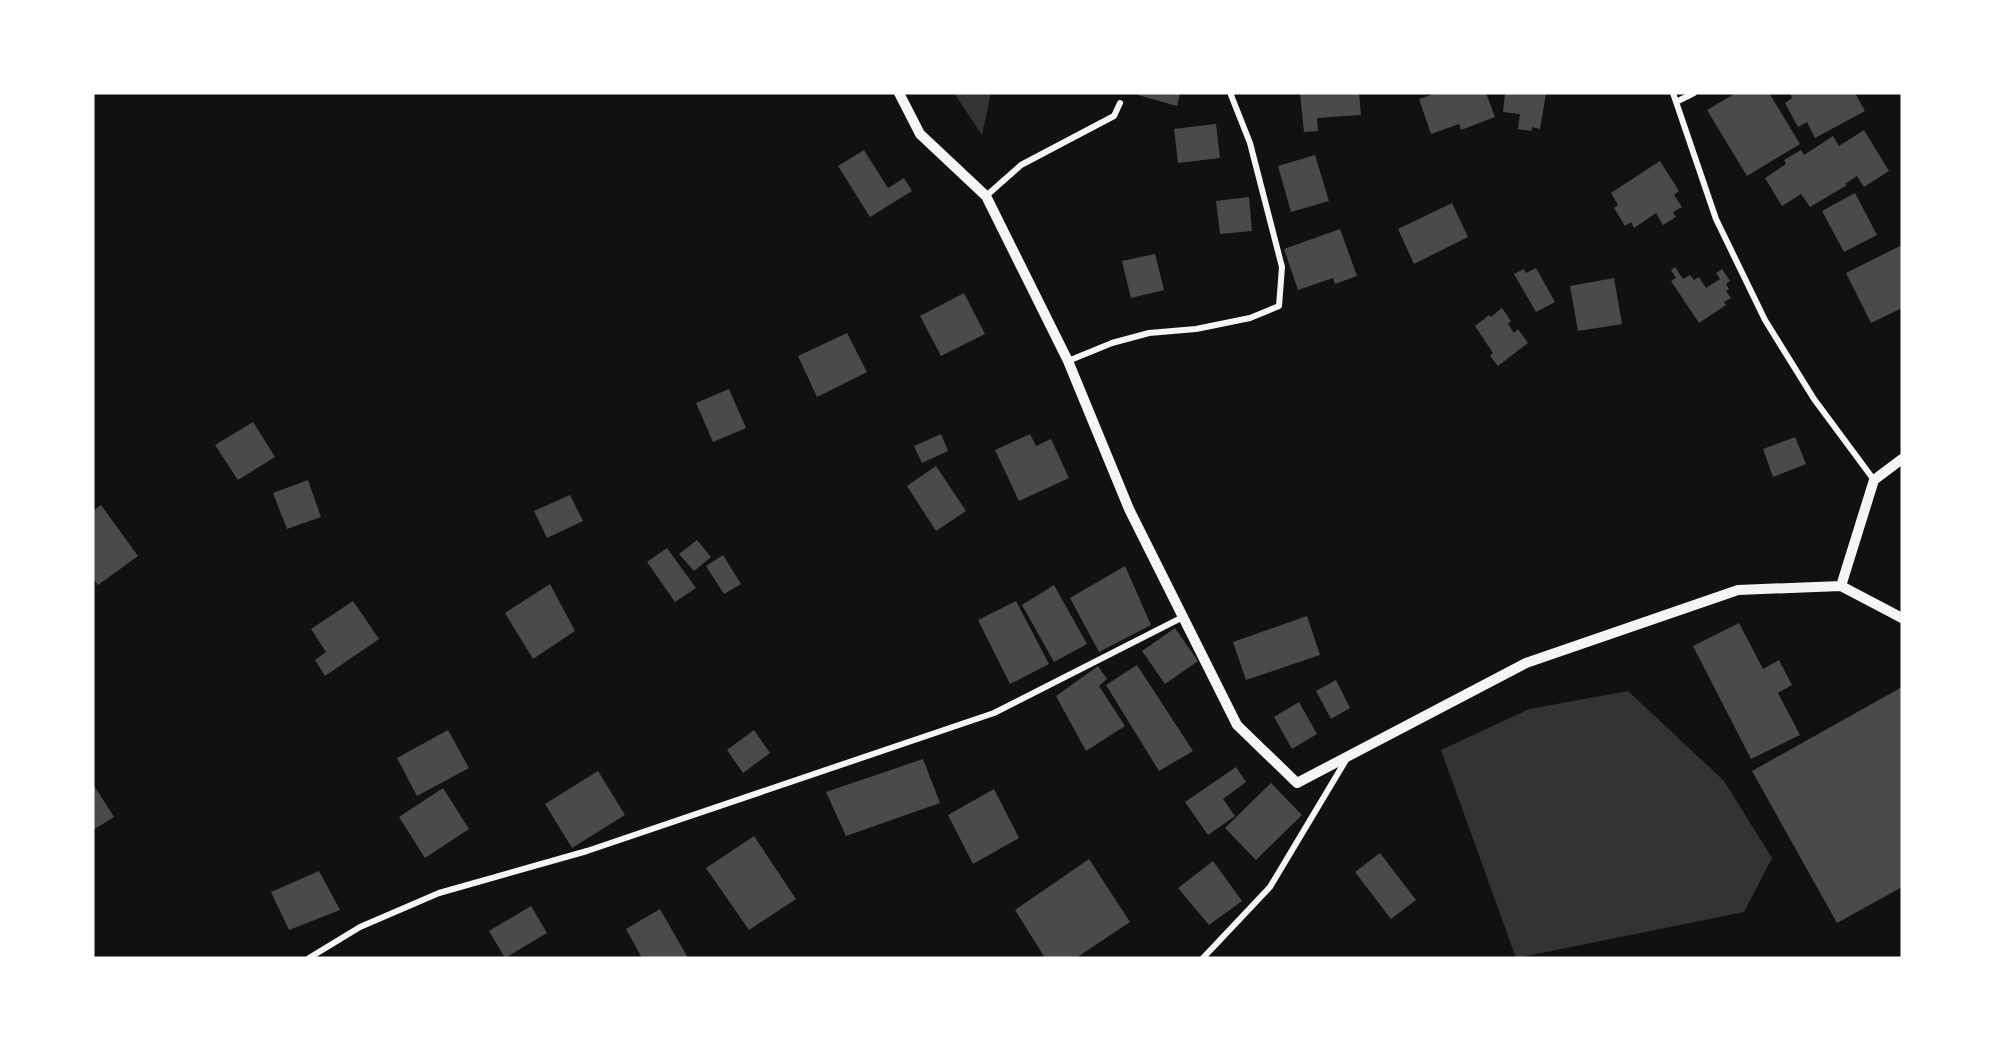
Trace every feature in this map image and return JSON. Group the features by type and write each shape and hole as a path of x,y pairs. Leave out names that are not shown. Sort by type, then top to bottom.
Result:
{"street":[{"path":"899,93 920,134 986,196 1068,362 1129,509 1237,724 1297,783 1526,663 1738,590 1841,586 1902,618"},
{"path":"1068,362 1112,343 1149,333 1196,329 1250,318 1279,306 1282,267 1250,143 1232,93"},
{"path":"1673,93 1716,219 1765,320 1814,399 1874,480"},
{"path":"1676,102 1694,93"},
{"path":"986,196 1021,165 1114,116 1120,103"},
{"path":"1841,586 1874,480 1902,459"},
{"path":"309,958 360,927 439,893 587,851 994,712 1183,617"},
{"path":"1203,958 1270,887 1349,754"}],"shaded area":[{"path":"954,93 991,93 982,135"},
{"path":"1628,691 1724,781 1772,858 1744,912 1516,958 1441,750 1529,709"}],"building":[{"path":"1138,93 1180,93 1177,106 1138,95"},
{"path":"1300,93 1359,93 1361,115 1317,118 1318,131 1304,132"},
{"path":"1437,93 1486,93 1495,117 1461,130 1459,124 1431,134 1419,99"},
{"path":"1505,93 1546,93 1540,129 1532,127 1532,131 1518,129 1520,114 1503,112"},
{"path":"1736,93 1769,93 1800,144 1747,176 1707,110"},
{"path":"1790,93 1855,93 1865,111 1815,138 1807,122 1798,127 1785,103 1792,98"},
{"path":"1216,124 1220,158 1178,163 1174,129"},
{"path":"1864,130 1889,171 1864,187 1857,176 1845,184 1847,185 1810,207 1801,194 1782,206 1765,178 1786,164 1784,160 1801,150 1804,155 1833,136 1839,146"},
{"path":"864,150 888,188 904,178 912,191 870,217 838,166"},
{"path":"1315,155 1329,201 1291,212 1278,166"},
{"path":"1660,161 1679,191 1674,195 1682,207 1673,212 1676,217 1663,225 1656,213 1634,228 1631,222 1625,226 1614,208 1618,205 1611,193"},
{"path":"1855,193 1877,235 1844,252 1822,211"},
{"path":"1249,197 1252,231 1220,234 1216,201"},
{"path":"1452,203 1468,237 1414,264 1398,229"},
{"path":"1340,229 1357,276 1335,284 1333,278 1298,290 1284,249"},
{"path":"1902,245 1902,308 1871,323 1846,273"},
{"path":"1155,254 1164,290 1131,298 1122,261"},
{"path":"1675,267 1683,279 1690,275 1694,280 1699,277 1706,288 1720,279 1716,273 1722,269 1730,281 1726,284 1729,289 1726,291 1731,298 1724,302 1726,305 1699,323 1671,281 1676,278 1671,270"},
{"path":"1536,268 1555,302 1536,312 1514,274 1524,269 1526,273"},
{"path":"1614,278 1622,324 1578,331 1570,286"},
{"path":"964,293 985,334 941,356 920,316"},
{"path":"1502,308 1511,321 1508,324 1514,333 1518,329 1528,343 1498,366 1490,356 1493,353 1475,326"},
{"path":"847,333 867,372 817,397 798,356"},
{"path":"729,389 746,428 713,442 696,403"},
{"path":"253,422 275,457 238,480 215,445"},
{"path":"941,434 948,451 922,463 914,446"},
{"path":"1030,434 1036,446 1051,439 1069,478 1019,501 995,450"},
{"path":"1795,437 1806,464 1773,477 1763,449"},
{"path":"936,466 966,511 936,531 907,486"},
{"path":"308,480 321,517 287,529 273,493"},
{"path":"570,495 583,521 547,538 534,511"},
{"path":"101,505 138,556 98,585 93,578 93,511"},
{"path":"697,540 711,557 694,571 679,554"},
{"path":"667,548 696,588 675,602 647,562"},
{"path":"723,555 741,584 724,594 706,566"},
{"path":"1125,566 1151,625 1099,652 1070,598"},
{"path":"550,584 575,631 533,659 505,613"},
{"path":"1054,585 1087,644 1054,662 1022,605"},
{"path":"353,601 379,639 325,676 315,660 326,652 311,629"},
{"path":"1016,601 1049,664 1010,684 978,620"},
{"path":"1307,616 1320,655 1246,680 1233,642"},
{"path":"1739,623 1763,669 1779,660 1792,685 1778,693 1800,735 1751,759 1693,646"},
{"path":"1175,628 1198,661 1165,684 1142,651"},
{"path":"1137,665 1193,751 1159,771 1106,685"},
{"path":"1098,666 1107,679 1099,686 1125,726 1086,751 1056,696"},
{"path":"1336,680 1350,708 1331,719 1316,691"},
{"path":"1902,687 1902,887 1837,923 1752,771"},
{"path":"1299,702 1317,734 1292,749 1274,717"},
{"path":"448,730 469,768 417,796 397,758"},
{"path":"754,730 770,753 743,773 727,750"},
{"path":"923,759 940,803 846,836 826,792"},
{"path":"1236,767 1246,782 1223,799 1235,816 1208,835 1185,802"},
{"path":"598,771 625,815 572,848 545,804"},
{"path":"1271,783 1302,815 1256,860 1225,828"},
{"path":"93,784 114,817 93,830"},
{"path":"443,788 469,829 425,858 399,817"},
{"path":"994,789 1019,838 973,864 948,815"},
{"path":"754,836 796,899 749,930 706,868"},
{"path":"1380,853 1416,900 1391,919 1355,872"},
{"path":"1089,859 1130,922 1076,958 1045,958 1015,910"},
{"path":"1213,861 1242,901 1209,925 1178,888"},
{"path":"319,871 340,910 289,930 271,892"},
{"path":"531,906 547,933 505,958 489,931"},
{"path":"660,909 688,958 642,958 626,929"}]}
